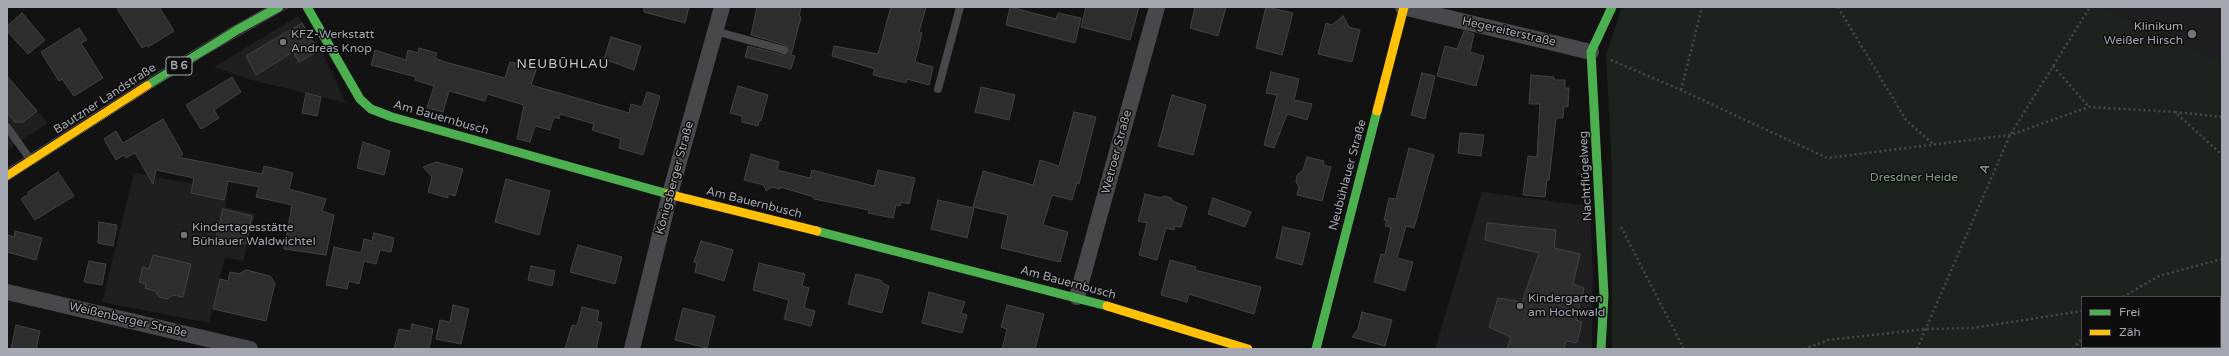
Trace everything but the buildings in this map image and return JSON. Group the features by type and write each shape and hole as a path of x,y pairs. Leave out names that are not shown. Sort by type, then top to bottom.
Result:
{"street":[{"name":"Bautzner Landstraße","path":"7,176 237,30 279,7"},
{"name":"Am Bauernbusch","path":"307,7 360,99 371,109 392,117 670,194 1077,297 1248,349"},
{"name":"Königsberger Straße","path":"632,349 670,194 722,7"},
{"name":"Wetroer Straße","path":"1077,297 1157,7"},
{"name":"Hegereiterstraße","path":"1404,7 1592,52"},
{"name":"Neubühlauer Straße","path":"1316,349 1404,7"},
{"name":"Nachtflügelweg","path":"1601,349 1604,295 1592,52 1612,7"},
{"name":"Weißenberger Straße","path":"7,292 250,349"}],"lane":[{"path":"938,89 960,7"},
{"path":"715,31 784,50"},
{"path":"7,127 31,160"}],"path":[{"path":"1681,90 1702,7"},
{"path":"1838,7 1906,120 1934,144"},
{"name":"A","path":"1918,349 2010,134 2090,7"},
{"path":"1592,52 1681,90 1827,158 2010,134 2089,107 2175,112 2222,117"},
{"path":"2053,66 2089,107"},
{"path":"2175,112 2222,156"},
{"path":"1620,226 1684,349"},
{"path":"2125,296 2159,276 2222,259"},
{"path":"1804,349 1828,340 1926,329 1973,328 2081,311"},
{"path":"2073,349 2081,339"}],"shaded area":[{"name":"Klinikum Weißer Hirsch","path":"2103,7 2222,7 2222,61"},
{"path":"298,16 322,52 346,103 248,79 214,67"},
{"path":"7,76 48,123 7,150"},
{"name":"Kindertagesstätte Bühlauer Waldwichtel","path":"134,173 228,190 225,207 255,214 243,261 225,257 209,323 102,302"},
{"name":"Kindergarten am Hochwald","path":"1482,192 1590,206 1593,270 1592,349 1435,349"}],"green space":[{"name":"Dresdner Heide","path":"1622,7 2103,7 2222,61 2222,349 1612,349 1612,168 1606,55"}],"tram line":[{"path":"7,169 168,66 268,7"},
{"path":"7,181 182,68 289,7"}],"traffic: fast":[{"path":"147,86 237,30 279,7"},
{"path":"307,7 360,99 371,109 392,117 668,194"},
{"path":"1601,349 1604,295 1591,52 1612,7"},
{"path":"1316,349 1377,111"},
{"path":"817,231 1107,306"}],"traffic: slow":[{"path":"1377,111 1404,7"},
{"path":"7,176 147,86"},
{"path":"668,194 817,231"},
{"path":"1107,306 1248,349"}],"place":[{"name":"Klinikum Weißer Hirsch","path":"2192,34"},
{"name":"KFZ-Werkstatt Andreas Knop","path":"283,42"},
{"name":"Kindertagesstätte Bühlauer Waldwichtel","path":"184,235"},
{"name":"Kindergarten am Hochwald","path":"1520,306"}],"district":[{"name":"NEUBÜHLAU","path":"563,65"}]}
